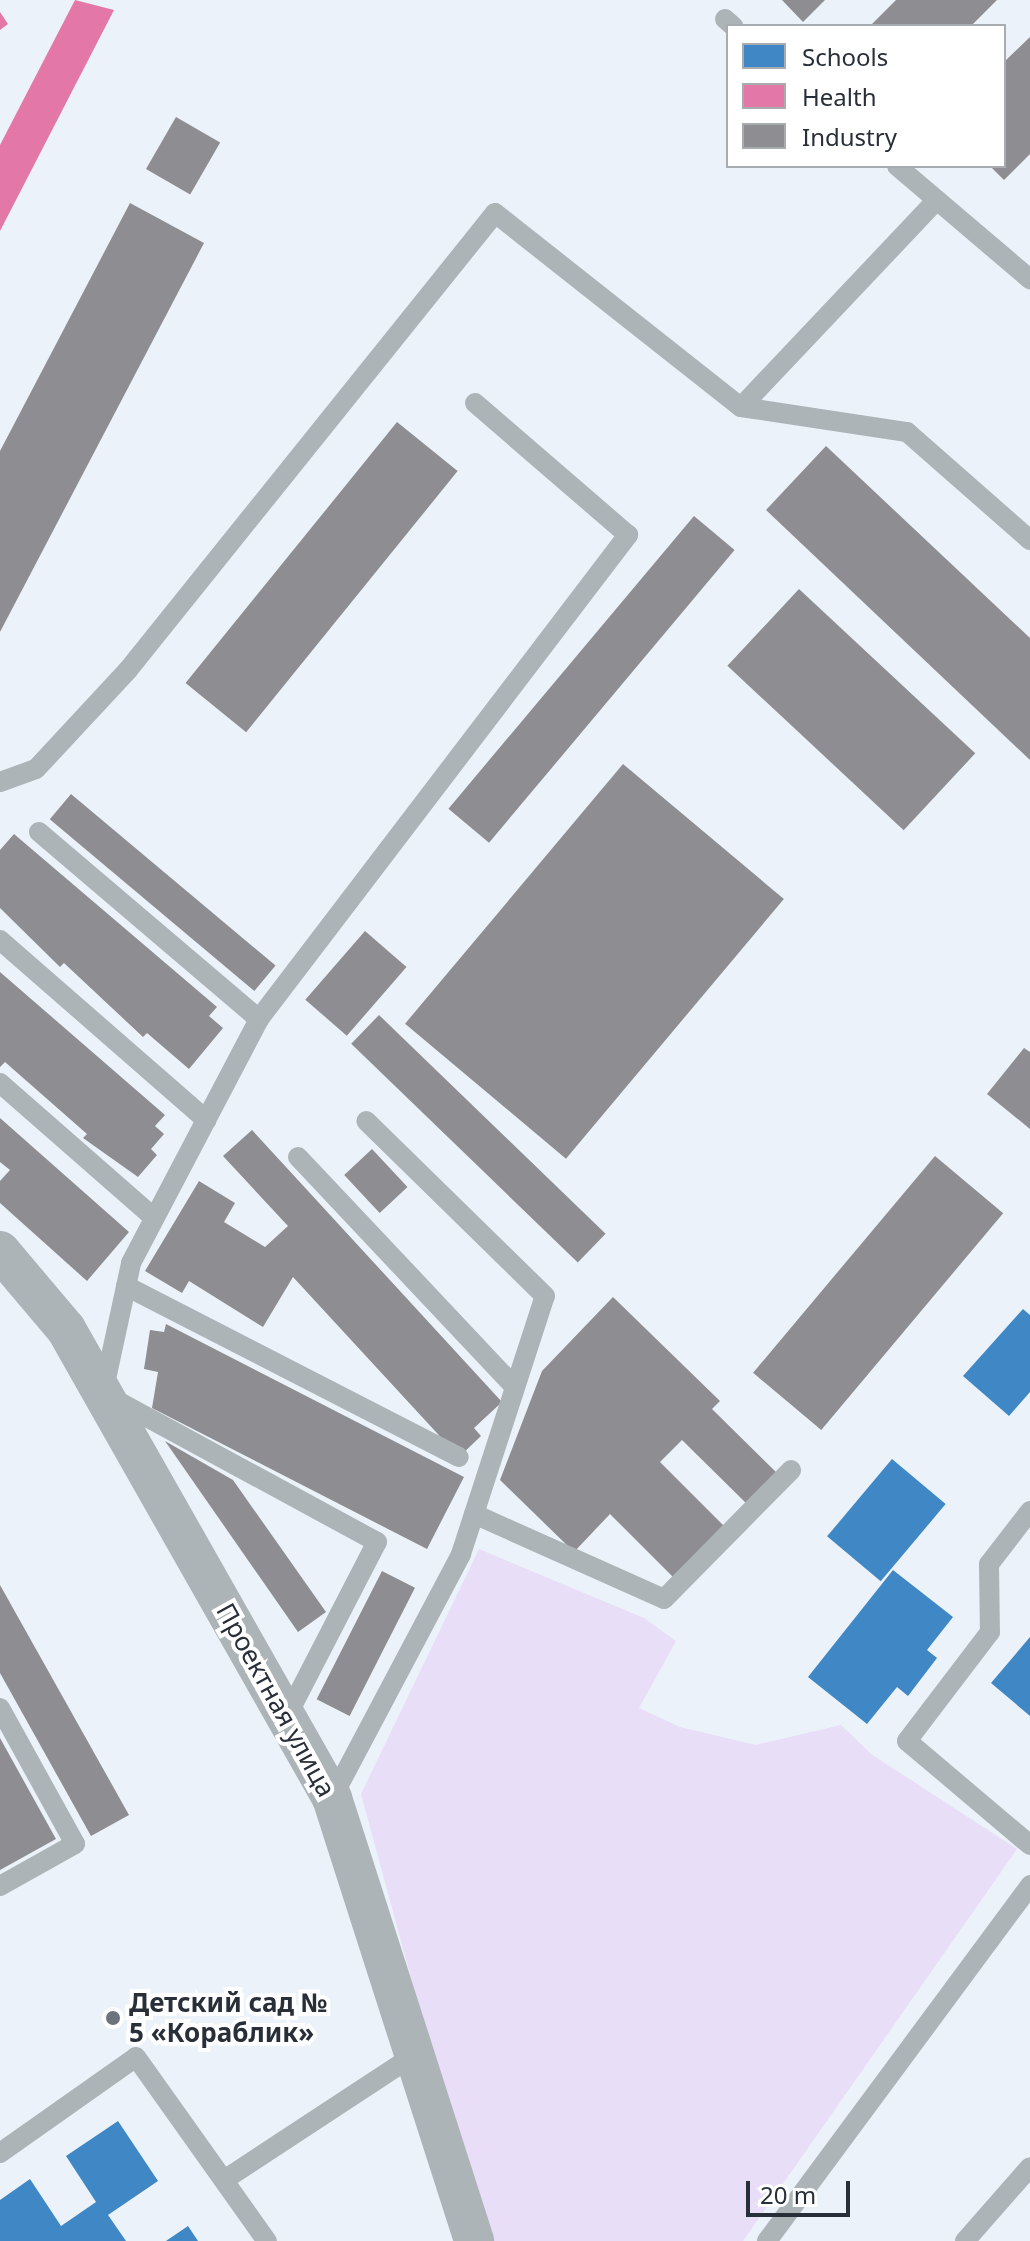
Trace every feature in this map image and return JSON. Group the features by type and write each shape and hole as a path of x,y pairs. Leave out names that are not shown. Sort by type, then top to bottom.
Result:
{"street":[{"name":"Проектная улица","path":"0,1251 66,1329 332,1798 410,2058 474,2241"}],"lane":[{"path":"899,168 1030,279"},
{"path":"741,407 937,200"},
{"path":"0,782 36,769 128,670 495,213 741,407 907,432 1030,540"},
{"path":"287,1716 377,1542 103,1393 126,1286 154,1218 259,1019 628,535 475,403"},
{"path":"39,832 259,1019"},
{"path":"0,940 206,1120"},
{"path":"0,1083 154,1218"},
{"path":"332,1798 461,1554 545,1296 366,1121"},
{"path":"298,1157 515,1387"},
{"path":"126,1286 459,1457"},
{"path":"474,1514 664,1599 791,1470"},
{"path":"1030,1511 989,1564 990,1632 907,1741 1030,1845"},
{"path":"0,1708 75,1844 0,1886"},
{"path":"767,2241 1030,1885"},
{"path":"0,2153 136,2057 267,2241"},
{"path":"224,2180 410,2058"},
{"path":"965,2241 1030,2167"}],"shaded area":[{"path":"479,1549 644,1618 676,1641 639,1708 680,1727 756,1745 841,1725 871,1754 1017,1849 743,2241 494,2241 435,2066 361,1794"}],"building: Schools":[{"path":"1023,1309 1030,1315 1030,1392 1009,1416 963,1376"},
{"path":"892,1459 946,1504 881,1581 827,1536"},
{"path":"893,1570 953,1617 927,1650 937,1658 908,1696 897,1687 867,1724 808,1677"},
{"path":"1030,1637 1030,1716 991,1683"},
{"path":"118,2121 158,2181 108,2215 126,2241 0,2241 0,2200 30,2179 61,2226 96,2202 66,2156"},
{"path":"188,2226 198,2241 166,2241"}],"building: Health":[{"path":"75,0 114,10 0,231 0,145"},
{"path":"0,12 8,24 0,30"}],"building: Industry":[{"path":"782,0 825,0 803,22"},
{"path":"896,0 997,0 973,24 872,24"},
{"path":"1030,37 1030,154 1004,180 992,168 1006,168 1006,60"},
{"path":"176,117 220,142 190,194 146,169"},
{"path":"130,203 204,243 0,632 0,451"},
{"path":"397,422 458,471 246,732 186,683"},
{"path":"826,446 1030,638 1030,760 766,510"},
{"path":"694,516 735,550 489,843 448,809"},
{"path":"799,589 975,753 904,830 727,666"},
{"path":"623,764 784,899 566,1159 405,1024"},
{"path":"71,794 276,966 254,991 50,819"},
{"path":"14,834 217,1007 209,1016 223,1028 189,1069 147,1033 143,1037 64,963 60,967 0,908 0,850"},
{"path":"365,931 407,967 347,1036 305,1000"},
{"path":"0,972 165,1115 155,1126 164,1134 151,1149 157,1155 138,1177 83,1138 87,1134 5,1062 0,1067"},
{"path":"379,1015 606,1234 578,1263 351,1044"},
{"path":"1024,1048 1030,1052 1030,1129 987,1094"},
{"path":"0,1118 129,1232 87,1281 0,1203 0,1181 10,1170 0,1162"},
{"path":"252,1130 502,1402 474,1428 481,1436 459,1457 293,1277 263,1327 189,1281 182,1293 145,1271 199,1181 235,1203 224,1222 265,1247 288,1226 223,1156"},
{"path":"372,1149 407,1187 380,1213 344,1175"},
{"path":"935,1156 1003,1213 821,1430 753,1373"},
{"path":"613,1297 720,1401 712,1409 778,1474 748,1505 682,1440 660,1462 726,1528 675,1579 610,1514 574,1552 500,1480 542,1371"},
{"path":"166,1324 464,1477 427,1549 152,1408 158,1372 144,1369 150,1330 164,1332"},
{"path":"165,1441 233,1480 326,1612 298,1632"},
{"path":"382,1571 415,1588 350,1716 317,1699"},
{"path":"0,1585 129,1815 91,1836 0,1673"},
{"path":"0,1738 56,1839 0,1870"}],"place":[{"name":"Детский сад № 5 «Кораблик»","path":"113,2018"}]}
